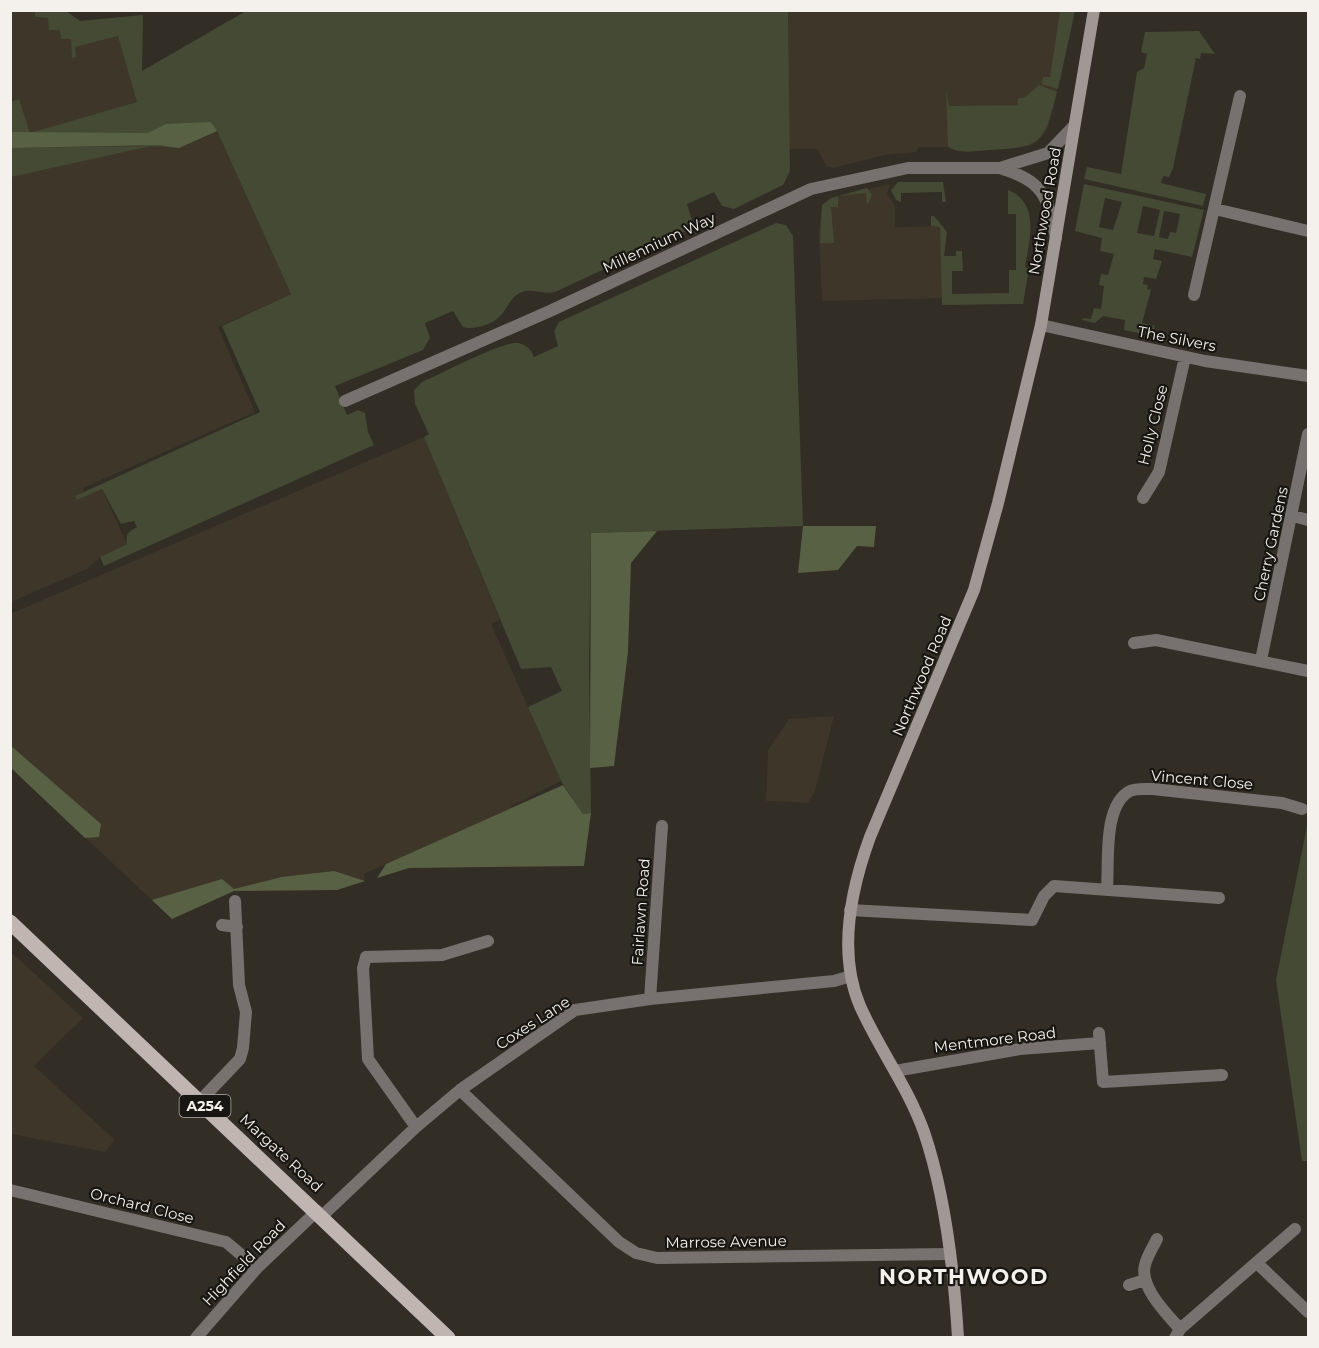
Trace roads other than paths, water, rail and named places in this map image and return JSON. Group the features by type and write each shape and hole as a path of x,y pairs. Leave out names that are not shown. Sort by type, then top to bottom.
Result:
{"main road":[{"name":"Margate Road","path":"10,922 448,1338"}],"street":[{"name":"Northwood Road","path":"958,1338 949,1254 931,1152 915,1111 860,1005 851,976 850,910 858,871 870,837 974,590 1006,473 1041,325 1094,10"},
{"path":"1194,296 1240,96"},
{"name":"Millennium Way","path":"345,401 550,311 811,189 908,168 1000,168 1048,153 1074,126"},
{"name":"Millennium Way","path":"1000,168 1025,176 1038,185 1045,196 1056,239"},
{"path":"1215,210 1308,231"},
{"name":"The Silvers","path":"1041,325 1185,357 1308,376"},
{"name":"Holly Close","path":"1143,498 1159,472 1185,357"},
{"name":"Cherry Gardens","path":"1261,660 1293,516 1308,434"},
{"path":"1293,516 1308,520"},
{"path":"1134,643 1156,640 1308,671"},
{"name":"Vincent Close","path":"1107,888 1112,814 1117,801 1131,790 1153,789 1282,803 1302,809"},
{"name":"Fairlawn Road","path":"650,999 662,826"},
{"path":"850,910 1032,920 1044,896 1054,885 1219,898"},
{"path":"200,1101 240,1059 243,1048 246,1012 238,985 235,901"},
{"path":"222,925 237,927"},
{"path":"416,1127 368,1059 363,968 366,957 442,955 488,941"},
{"name":"Coxes Lane","path":"319,1214 460,1090 575,1010 650,999 754,991 834,981 851,976"},
{"name":"Mentmore Road","path":"895,1071 1020,1049 1100,1038 1103,1082 1222,1075"},
{"name":"Marrose Avenue","path":"460,1090 619,1242 636,1253 657,1258 949,1254"},
{"name":"Orchard Close","path":"10,1190 225,1242 257,1268"},
{"name":"Highfield Road","path":"196,1338 257,1268 319,1214"},
{"path":"1157,1239 1144,1266 1145,1280 1177,1333 1295,1229"},
{"path":"1258,1264 1308,1312"},
{"path":"1129,1285 1145,1280"}],"district":[{"name":"NORTHWOOD","path":"964,1277"}]}
